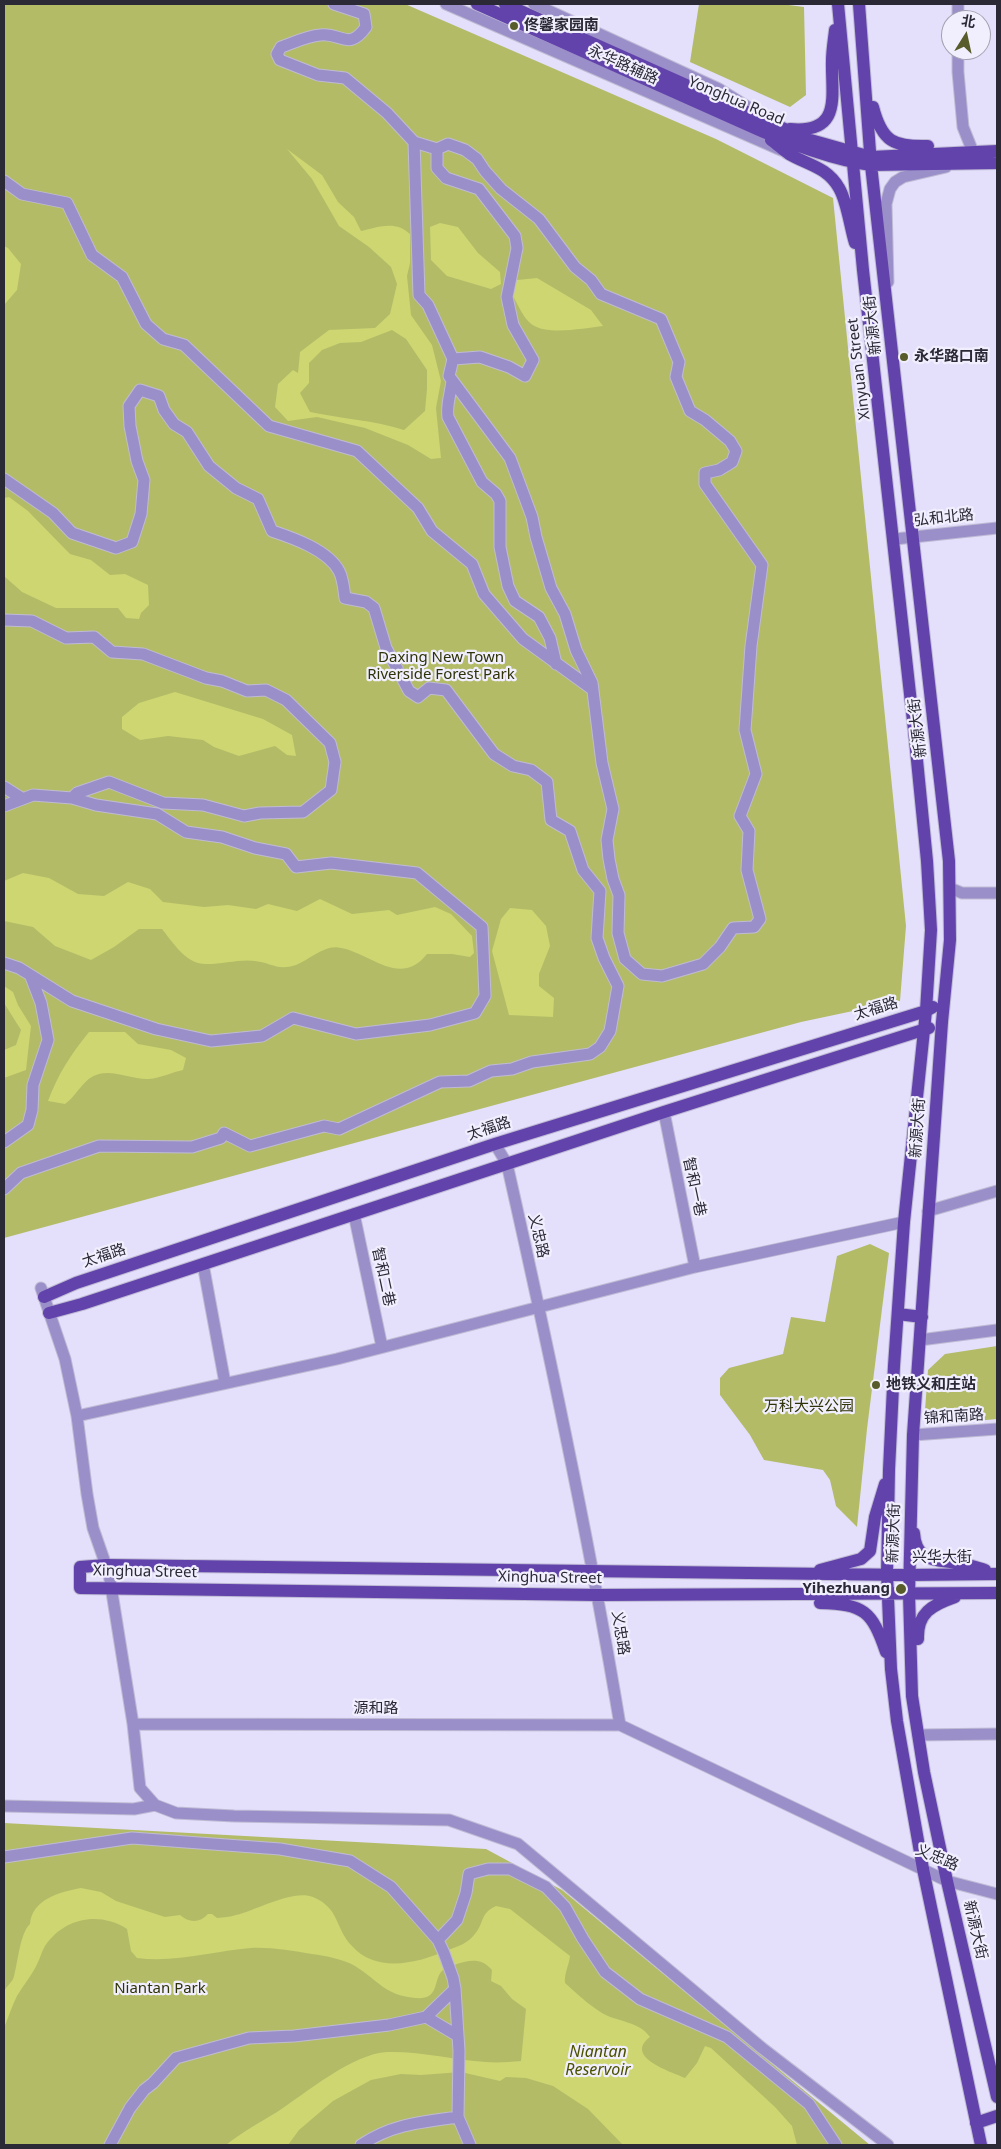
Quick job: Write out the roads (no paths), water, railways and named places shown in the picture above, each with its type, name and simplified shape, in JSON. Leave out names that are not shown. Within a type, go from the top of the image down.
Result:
[{"type":"main road","name":"Yonghua Road","points":[[505,4],[852,158]]},
{"type":"main road","points":[[859,4],[871,161]]},
{"type":"main road","name":"Yonghua Road","points":[[483,5],[759,130],[804,148],[871,161],[955,165],[997,163]]},
{"type":"main road","points":[[773,124],[802,130],[814,127],[830,114],[834,98],[832,60],[838,6]]},
{"type":"main road","name":"Xinyuan Street","points":[[838,6],[863,270],[895,539],[927,861],[931,930],[926,1011],[904,1222],[889,1470]]},
{"type":"main road","points":[[864,75],[876,122],[888,140],[902,145],[934,146],[973,152]]},
{"type":"main road","points":[[759,130],[788,153],[823,170],[839,188],[863,270]]},
{"type":"main road","name":"Yonghua Road","points":[[871,161],[997,151]]},
{"type":"main road","name":"新源大街","points":[[871,161],[949,861],[950,888],[950,940],[946,999],[942,1022],[913,1434],[909,1575],[912,1696],[947,1881],[997,2097]]},
{"type":"main road","name":"太福路","points":[[42,1293],[495,1144],[926,1011],[946,999]]},
{"type":"main road","points":[[49,1312],[203,1264],[664,1112],[923,1030],[942,1022]]},
{"type":"main road","points":[[898,1314],[922,1317]]},
{"type":"main road","points":[[809,1573],[861,1559],[870,1551],[875,1517],[889,1470]]},
{"type":"main road","points":[[889,1470],[887,1594],[891,1668],[897,1721],[923,1869],[981,2145]]},
{"type":"main road","points":[[911,1500],[915,1544],[923,1554],[931,1560],[963,1564],[997,1574]]},
{"type":"main road","name":"Xinghua Street","points":[[887,1574],[80,1567],[80,1588],[598,1595],[887,1594]]},
{"type":"main road","name":"兴华大街","points":[[887,1574],[997,1574]]},
{"type":"main road","points":[[912,1696],[918,1651],[919,1622],[926,1612],[940,1602],[968,1593]]},
{"type":"main road","points":[[887,1594],[997,1593]]},
{"type":"main road","points":[[781,1595],[818,1603],[852,1606],[865,1612],[875,1623],[891,1668]]},
{"type":"main road","points":[[976,2123],[997,2116]]},
{"type":"street","points":[[334,4],[364,14],[366,27],[359,38],[351,40],[321,34],[281,47],[277,54],[280,60],[318,75],[345,78],[387,113],[414,142],[437,149],[448,144],[466,150],[477,159],[501,189],[539,219],[575,267],[591,280],[601,294],[661,319],[679,362],[676,377],[690,411],[717,430],[730,442],[736,451],[732,462],[719,470],[705,473],[705,484],[762,565],[751,646],[745,730],[756,774],[740,816],[749,831],[747,870],[760,919],[754,927],[733,928],[720,947],[703,964],[662,976],[642,974],[625,958],[618,933],[618,895],[613,880],[607,840],[613,809],[602,763],[592,683],[576,650],[565,614],[551,588],[532,517],[510,458],[449,376],[453,359],[428,305],[419,294],[414,142]]},
{"type":"street","name":"永华路辅路","points":[[446,4],[788,153]]},
{"type":"street","name":"永华路辅路","points":[[534,4],[720,89],[773,124]]},
{"type":"street","points":[[483,5],[484,21]]},
{"type":"street","points":[[959,60],[963,127],[973,152]]},
{"type":"street","points":[[437,149],[437,168],[446,178],[479,189],[515,236],[517,248],[507,297],[513,324],[533,360],[525,376],[480,357],[453,359]]},
{"type":"street","points":[[887,304],[889,266],[886,204],[890,189],[895,182],[904,177],[955,165]]},
{"type":"street","points":[[4,181],[22,194],[67,203],[92,255],[122,277],[146,324],[163,339],[184,345],[270,426],[357,452],[418,508],[432,531],[472,564],[484,594],[523,638],[592,689]]},
{"type":"street","points":[[452,380],[452,391],[446,407],[448,417],[482,482],[496,494],[500,501],[500,547],[508,586],[515,601],[539,617],[550,638],[556,664]]},
{"type":"street","points":[[4,479],[53,513],[72,533],[116,548],[132,542],[141,514],[144,480],[137,461],[130,426],[130,406],[140,390],[159,396],[164,410],[174,424],[187,432],[209,466],[236,488],[258,499],[272,531],[301,541],[331,561],[339,572],[345,598],[366,602],[374,608],[386,648],[409,691],[418,697],[429,688],[446,690],[494,754],[513,766],[531,770],[547,782],[551,820],[570,831],[583,870],[600,890],[598,938],[604,958],[618,986],[610,1031],[600,1047],[590,1054],[532,1062],[512,1069],[491,1071],[469,1081],[440,1082],[378,1109],[339,1129],[324,1126],[250,1146],[224,1133],[221,1138],[192,1147],[99,1146],[21,1173],[4,1189]]},
{"type":"street","name":"弘和北路","points":[[895,539],[997,528]]},
{"type":"street","points":[[4,620],[32,621],[66,638],[94,637],[112,652],[143,654],[247,691],[266,690],[286,700],[314,726],[330,743],[334,762],[331,790],[303,812],[260,813],[244,816],[203,805],[163,803],[109,782],[77,793],[72,798]]},
{"type":"street","points":[[4,787],[23,799]]},
{"type":"street","points":[[4,806],[33,796],[72,798],[96,805],[157,814],[186,832],[222,837],[255,848],[286,854],[296,867],[331,863],[417,873],[482,927],[485,996],[475,1013],[430,1025],[356,1034],[293,1018],[262,1036],[211,1042],[156,1029],[72,1001],[19,968],[4,963]]},
{"type":"street","points":[[950,888],[962,893],[997,893]]},
{"type":"street","points":[[4,1142],[28,1125],[32,1110],[33,1084],[48,1040],[41,1003],[31,976]]},
{"type":"street","name":"智和一巷","points":[[664,1112],[695,1267]]},
{"type":"street","name":"义忠路","points":[[495,1144],[507,1164],[539,1306],[598,1595],[620,1725],[947,1881],[997,1894]]},
{"type":"street","points":[[928,1211],[997,1191]]},
{"type":"street","name":"智和二巷","points":[[354,1214],[382,1347]]},
{"type":"street","points":[[77,1416],[382,1347],[695,1267],[904,1222]]},
{"type":"street","points":[[203,1264],[225,1383]]},
{"type":"street","points":[[42,1293],[65,1359],[77,1416],[86,1494],[93,1528],[106,1566],[111,1588],[133,1724],[140,1788],[155,1805],[176,1813],[224,1816],[449,1820],[518,1844],[762,2048],[888,2145]]},
{"type":"street","points":[[920,1340],[997,1330]]},
{"type":"street","name":"锦和南路","points":[[913,1434],[997,1429]]},
{"type":"street","name":"源和路","points":[[133,1724],[620,1725]]},
{"type":"street","points":[[918,1735],[997,1734]]},
{"type":"street","points":[[4,1806],[134,1809],[155,1805]]},
{"type":"street","points":[[4,1857],[132,1838],[280,1849],[350,1861],[391,1887],[438,1940],[454,1983],[458,2036],[458,2117],[470,2145]]},
{"type":"street","points":[[438,1940],[457,1920],[466,1893],[469,1874],[488,1868],[510,1869],[546,1886],[565,1907],[583,1940],[605,1972],[640,1999],[727,2037],[809,2104],[836,2145]]},
{"type":"street","points":[[110,2145],[130,2108],[144,2090],[176,2058],[249,2038],[294,2036],[389,2025],[426,2017],[454,1983]]},
{"type":"street","points":[[426,2017],[458,2036]]},
{"type":"street","points":[[361,2145],[374,2136],[401,2125],[458,2117]]},
{"type":"water","points":[[287,149],[322,175],[338,202],[354,217],[361,231],[380,226],[393,226],[399,227],[410,234],[410,263],[407,276],[411,315],[432,345],[441,381],[436,408],[441,458],[431,459],[408,445],[365,428],[317,417],[288,421],[275,407],[278,384],[293,370],[298,373],[300,352],[329,330],[375,328],[390,314],[397,284],[391,267],[369,247],[339,226],[312,179]],"holes":[[[392,330],[406,339],[427,370],[427,389],[425,411],[404,430],[381,424],[310,412],[300,393],[309,383],[309,363],[322,350],[340,343],[361,342]]]},
{"type":"water","points":[[440,223],[458,227],[478,253],[500,272],[501,284],[491,289],[447,276],[431,260],[430,227]]},
{"type":"water","points":[[4,246],[8,248],[21,264],[17,290],[4,305]]},
{"type":"water","points":[[537,278],[591,310],[603,326],[575,330],[554,330],[535,327],[522,312],[512,294],[517,280]]},
{"type":"water","points":[[9,497],[28,511],[70,554],[91,560],[110,575],[125,574],[148,585],[149,605],[141,613],[139,619],[126,618],[118,608],[56,608],[22,592],[4,576],[4,498]]},
{"type":"water","points":[[175,692],[263,719],[292,735],[296,756],[287,755],[275,746],[239,756],[214,747],[203,740],[168,736],[140,740],[122,729],[122,717],[139,703]]},
{"type":"water","points":[[23,873],[49,878],[78,894],[104,896],[128,882],[150,889],[163,902],[204,907],[228,905],[256,909],[268,904],[297,911],[320,899],[352,914],[389,910],[397,915],[435,907],[451,914],[472,936],[474,953],[470,957],[452,954],[427,954],[417,964],[406,968],[385,966],[352,951],[335,947],[323,950],[301,963],[289,967],[279,967],[249,960],[204,964],[187,958],[162,929],[139,929],[114,947],[91,960],[55,946],[33,927],[4,921],[4,881]]},
{"type":"water","points":[[510,908],[532,910],[546,926],[550,946],[539,974],[539,986],[554,998],[553,1017],[509,1015],[492,951],[501,919]]},
{"type":"water","points":[[4,986],[13,992],[18,1005],[31,1026],[26,1070],[4,1078],[4,1050],[16,1045],[21,1030],[4,1003]]},
{"type":"water","points":[[89,1032],[125,1032],[138,1044],[171,1050],[186,1058],[183,1070],[149,1079],[111,1073],[99,1074],[89,1079],[65,1104],[48,1101],[56,1082],[76,1048]]},
{"type":"water","name":"Niantan Reservoir","points":[[81,1888],[101,1892],[116,1901],[165,1917],[180,1915],[191,1921],[202,1919],[208,1914],[212,1914],[217,1918],[234,1916],[285,1898],[305,1895],[313,1897],[328,1907],[347,1939],[362,1955],[385,1963],[411,1962],[459,1946],[474,1935],[480,1927],[484,1916],[491,1909],[496,1906],[510,1909],[570,1956],[565,1979],[565,1983],[569,1987],[602,2013],[640,2028],[650,2037],[643,2044],[642,2051],[652,2063],[685,2078],[697,2063],[705,2046],[711,2048],[775,2107],[792,2126],[797,2145],[623,2145],[588,2109],[553,2086],[526,2078],[506,2077],[500,2081],[461,2072],[421,2075],[401,2074],[371,2080],[333,2101],[299,2130],[288,2145],[226,2145],[344,2067],[373,2054],[400,2052],[486,2062],[521,2061],[526,2009],[512,1999],[501,1986],[491,1981],[492,1970],[479,1961],[465,1962],[445,1969],[441,1972],[432,1994],[423,1998],[415,1998],[396,1994],[388,1990],[363,1971],[345,1961],[289,1951],[251,1948],[180,1958],[137,1958],[131,1951],[127,1929],[116,1923],[94,1919],[72,1924],[53,1936],[45,1946],[36,1967],[17,1996],[4,2028],[3,1996],[13,1978],[24,1934],[30,1924],[32,1915],[36,1908],[48,1898]]},
{"type":"place","name":"佟馨家园南","points":[[514,26]]},
{"type":"place","name":"永华路口南","points":[[904,357]]},
{"type":"place","name":"地铁义和庄站","points":[[876,1385]]},
{"type":"place","name":"Yihezhuang","points":[[901,1589]]},
{"type":"park label","name":"Daxing New Town Riverside Forest Park","points":[[441,666]]},
{"type":"park label","name":"万科大兴公园","points":[[809,1407]]},
{"type":"park label","name":"Niantan Park","points":[[160,1989]]}]
